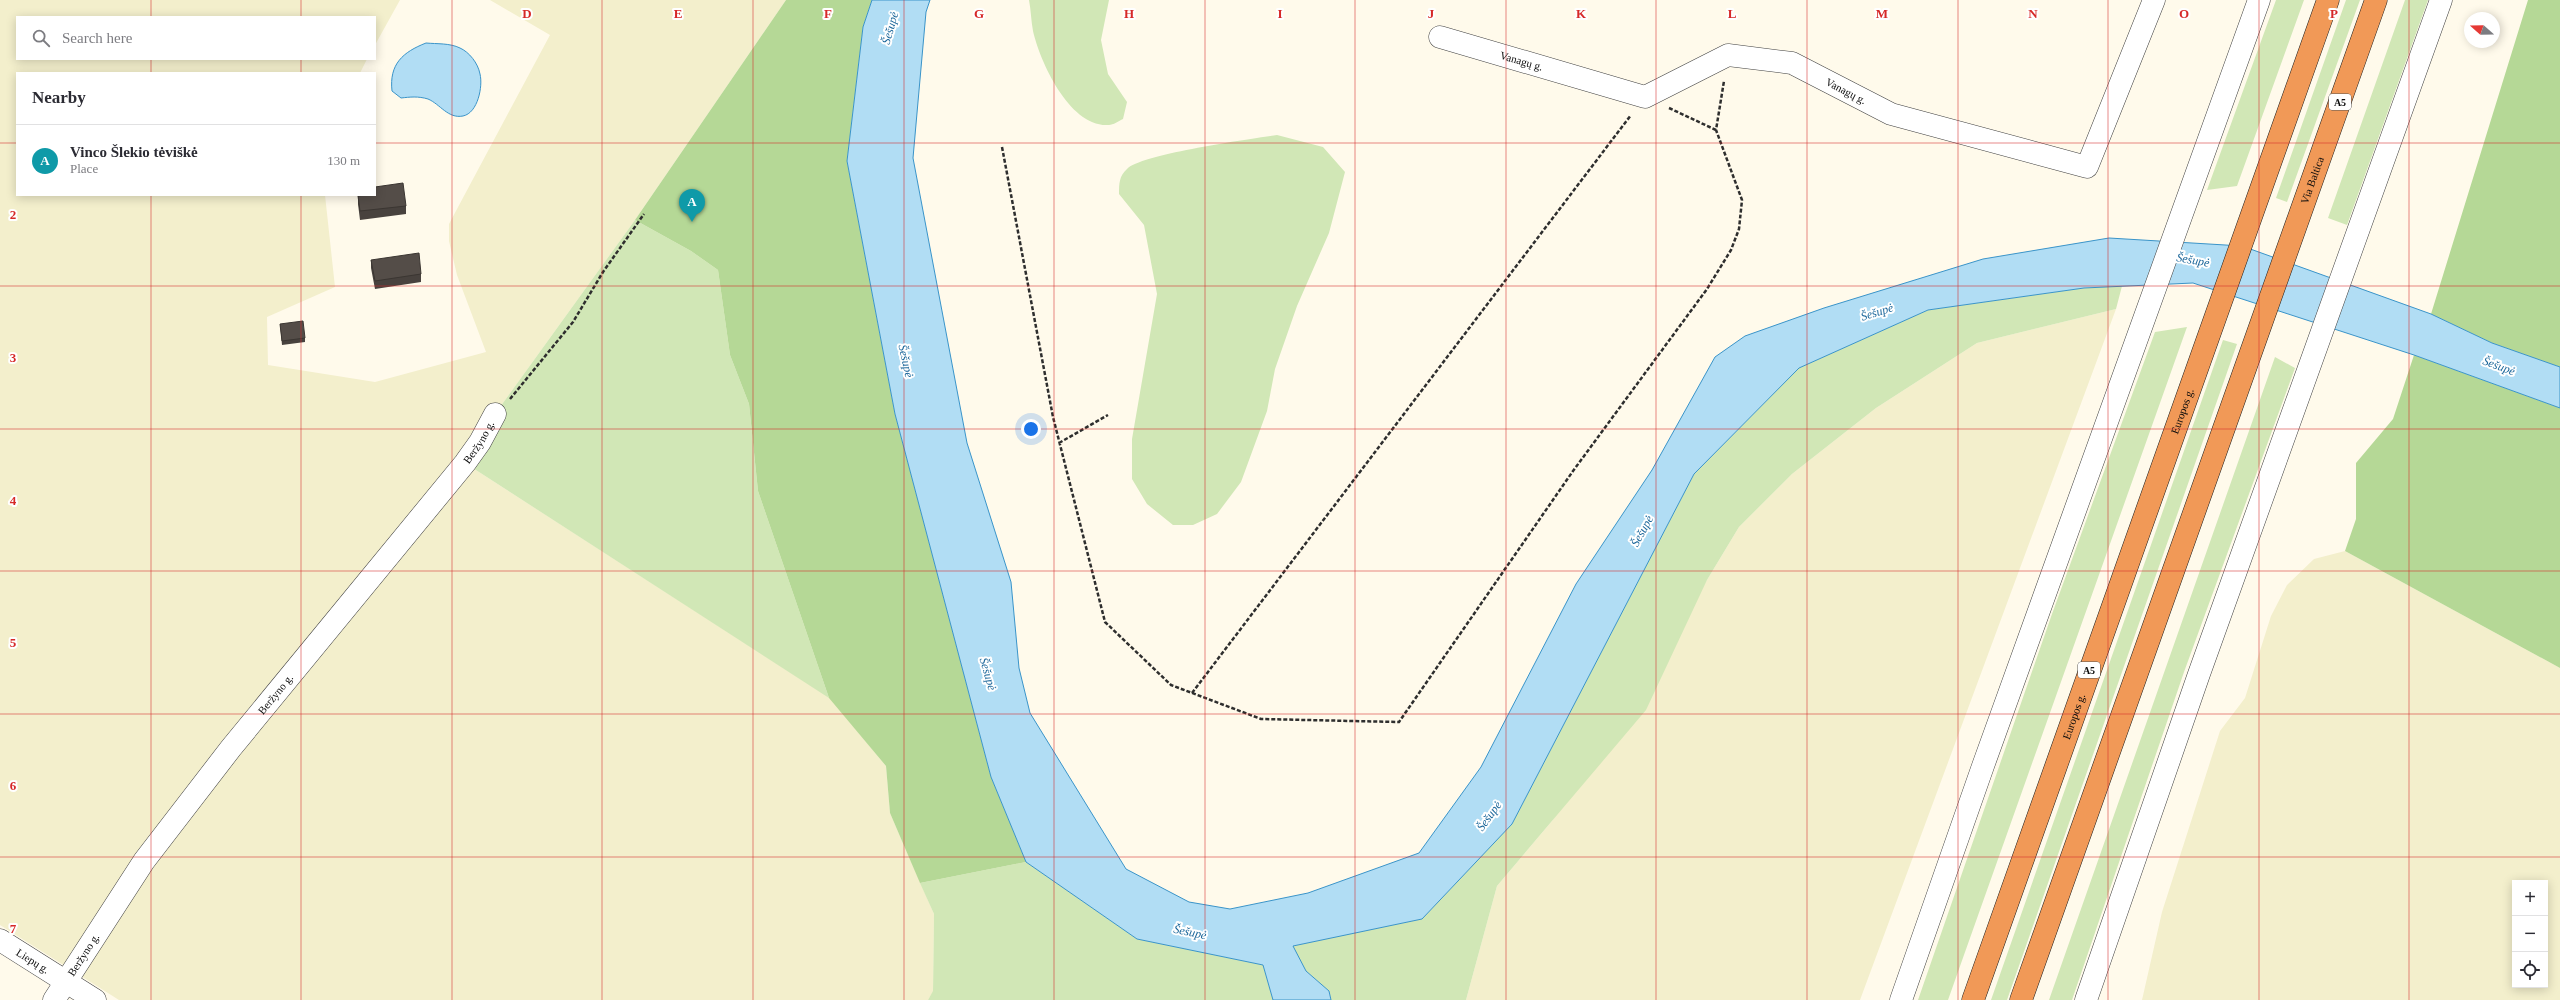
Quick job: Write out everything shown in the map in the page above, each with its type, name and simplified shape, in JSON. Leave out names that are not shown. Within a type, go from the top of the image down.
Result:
[{"type":"highway","name":"Europos g.","points":[[1973,1000],[2328,0]]},
{"type":"highway","name":"Via Baltica","points":[[2020,1000],[2376,0]]},
{"type":"street","name":"Vanagų g.","points":[[1728,55],[1792,63],[1891,114],[2087,167],[2154,0]]},
{"type":"street","points":[[1901,1000],[1983,766],[2259,0]]},
{"type":"street","points":[[2086,1000],[2198,674],[2441,0]]},
{"type":"street","name":"Vanagų g.","points":[[1440,37],[1645,97]]},
{"type":"street","points":[[1645,97],[1728,55]]},
{"type":"street","name":"Beržyno g.","points":[[54,1000],[144,861],[231,748],[465,463],[480,442],[495,414]]},
{"type":"street","name":"Liepų g.","points":[[0,940],[95,1000]]},
{"type":"path","points":[[1002,147],[1059,443],[1105,622],[1171,685],[1260,719],[1399,722],[1573,471],[1707,289],[1731,250],[1739,229],[1742,200],[1716,130],[1728,55]]},
{"type":"path","points":[[1192,693],[1645,97],[1716,130]]},
{"type":"path","points":[[495,414],[510,399],[573,322],[603,272],[644,214]]},
{"type":"path","points":[[1059,443],[1108,415]]},
{"type":"shaded area","points":[[0,0],[400,0],[376,43],[376,16],[16,16],[16,60],[366,60],[360,72],[16,72],[16,196],[325,196],[335,287],[267,317],[268,365],[375,382],[486,352],[457,275],[449,241],[449,224],[550,35],[490,0],[786,0],[635,220],[495,414],[465,463],[830,698],[886,766],[890,813],[934,914],[933,992],[928,1000],[119,1000],[0,925]]},
{"type":"shaded area","points":[[2116,309],[1860,1000],[1466,1000],[1497,886],[1552,821],[1707,580],[1739,527],[1792,474],[1876,408],[1977,343]]},
{"type":"shaded area","points":[[2345,551],[2560,668],[2560,1000],[2142,1000],[2162,912],[2220,731],[2245,698],[2271,616],[2287,585],[2314,559]]},
{"type":"green space","points":[[786,0],[872,0],[863,27],[847,161],[895,414],[991,777],[1026,862],[920,883],[890,813],[886,766],[829,698],[758,491],[749,404],[730,355],[718,270],[691,251],[635,220]]},
{"type":"green space","points":[[1029,0],[1109,0],[1101,40],[1108,74],[1127,102],[1123,119],[1111,125],[1095,123],[1082,116],[1070,105],[1059,91],[1042,59],[1033,31]]},
{"type":"green space","points":[[2276,0],[2304,0],[2237,186],[2207,190]]},
{"type":"green space","points":[[2346,0],[2360,0],[2287,202],[2276,198]]},
{"type":"green space","points":[[2405,0],[2428,0],[2347,225],[2328,218]]},
{"type":"green space","points":[[2528,0],[2560,0],[2560,367],[2492,343],[2431,314]]},
{"type":"green space","points":[[1277,135],[1323,147],[1345,172],[1329,233],[1297,306],[1275,369],[1267,411],[1241,482],[1217,514],[1193,525],[1173,525],[1147,504],[1132,479],[1132,439],[1157,294],[1144,225],[1119,194],[1120,180],[1122,174],[1136,163],[1153,158],[1198,148]]},
{"type":"green space","points":[[635,220],[691,251],[718,270],[730,355],[749,404],[758,491],[829,698],[465,463],[495,414]]},
{"type":"green space","points":[[2122,286],[2116,309],[1977,343],[1876,408],[1792,474],[1739,527],[1707,580],[1646,710],[1497,886],[1466,1000],[1331,1000],[1329,991],[1306,971],[1292,946],[1422,919],[1512,824],[1694,474],[1799,368],[1928,310],[2084,288]]},
{"type":"green space","points":[[2187,327],[1948,1000],[1918,1000],[2052,614],[2155,332]]},
{"type":"green space","points":[[2223,340],[2237,344],[2007,1000],[1991,1000]]},
{"type":"green space","points":[[2414,355],[2560,408],[2560,668],[2345,551],[2356,519],[2356,463],[2393,419]]},
{"type":"green space","points":[[2275,357],[2295,368],[2184,672],[2072,1000],[2049,1000]]},
{"type":"green space","points":[[1026,862],[1137,939],[1263,965],[1273,1000],[928,1000],[933,991],[934,914],[920,883]]},
{"type":"water","name":"Šešupė","points":[[872,0],[930,0],[926,12],[913,158],[967,443],[1011,582],[1019,668],[1030,713],[1126,869],[1189,902],[1230,909],[1308,893],[1419,853],[1481,767],[1576,584],[1652,470],[1715,357],[1745,336],[1824,308],[1983,259],[2109,238],[2242,246],[2431,314],[2492,343],[2560,367],[2560,408],[2414,355],[2193,283],[2084,288],[1928,310],[1799,368],[1694,474],[1512,824],[1422,919],[1293,946],[1306,971],[1329,991],[1331,1000],[1273,1000],[1263,965],[1137,939],[1026,862],[991,777],[895,414],[847,161],[863,27]]},
{"type":"water","points":[[426,43],[456,46],[467,52],[473,58],[479,70],[481,85],[476,105],[468,114],[463,116],[453,115],[428,99],[417,97],[401,98],[392,91],[393,73],[399,60],[411,50]]},
{"type":"building","points":[[403,183],[406,206],[360,211],[358,196],[376,196],[376,187]]},
{"type":"building","points":[[419,253],[421,274],[375,281],[371,260]]},
{"type":"building","points":[[303,321],[305,338],[282,341],[280,324]]},
{"type":"place","name":"Vinco Šlekio tėviškė","points":[[692,222]]}]
